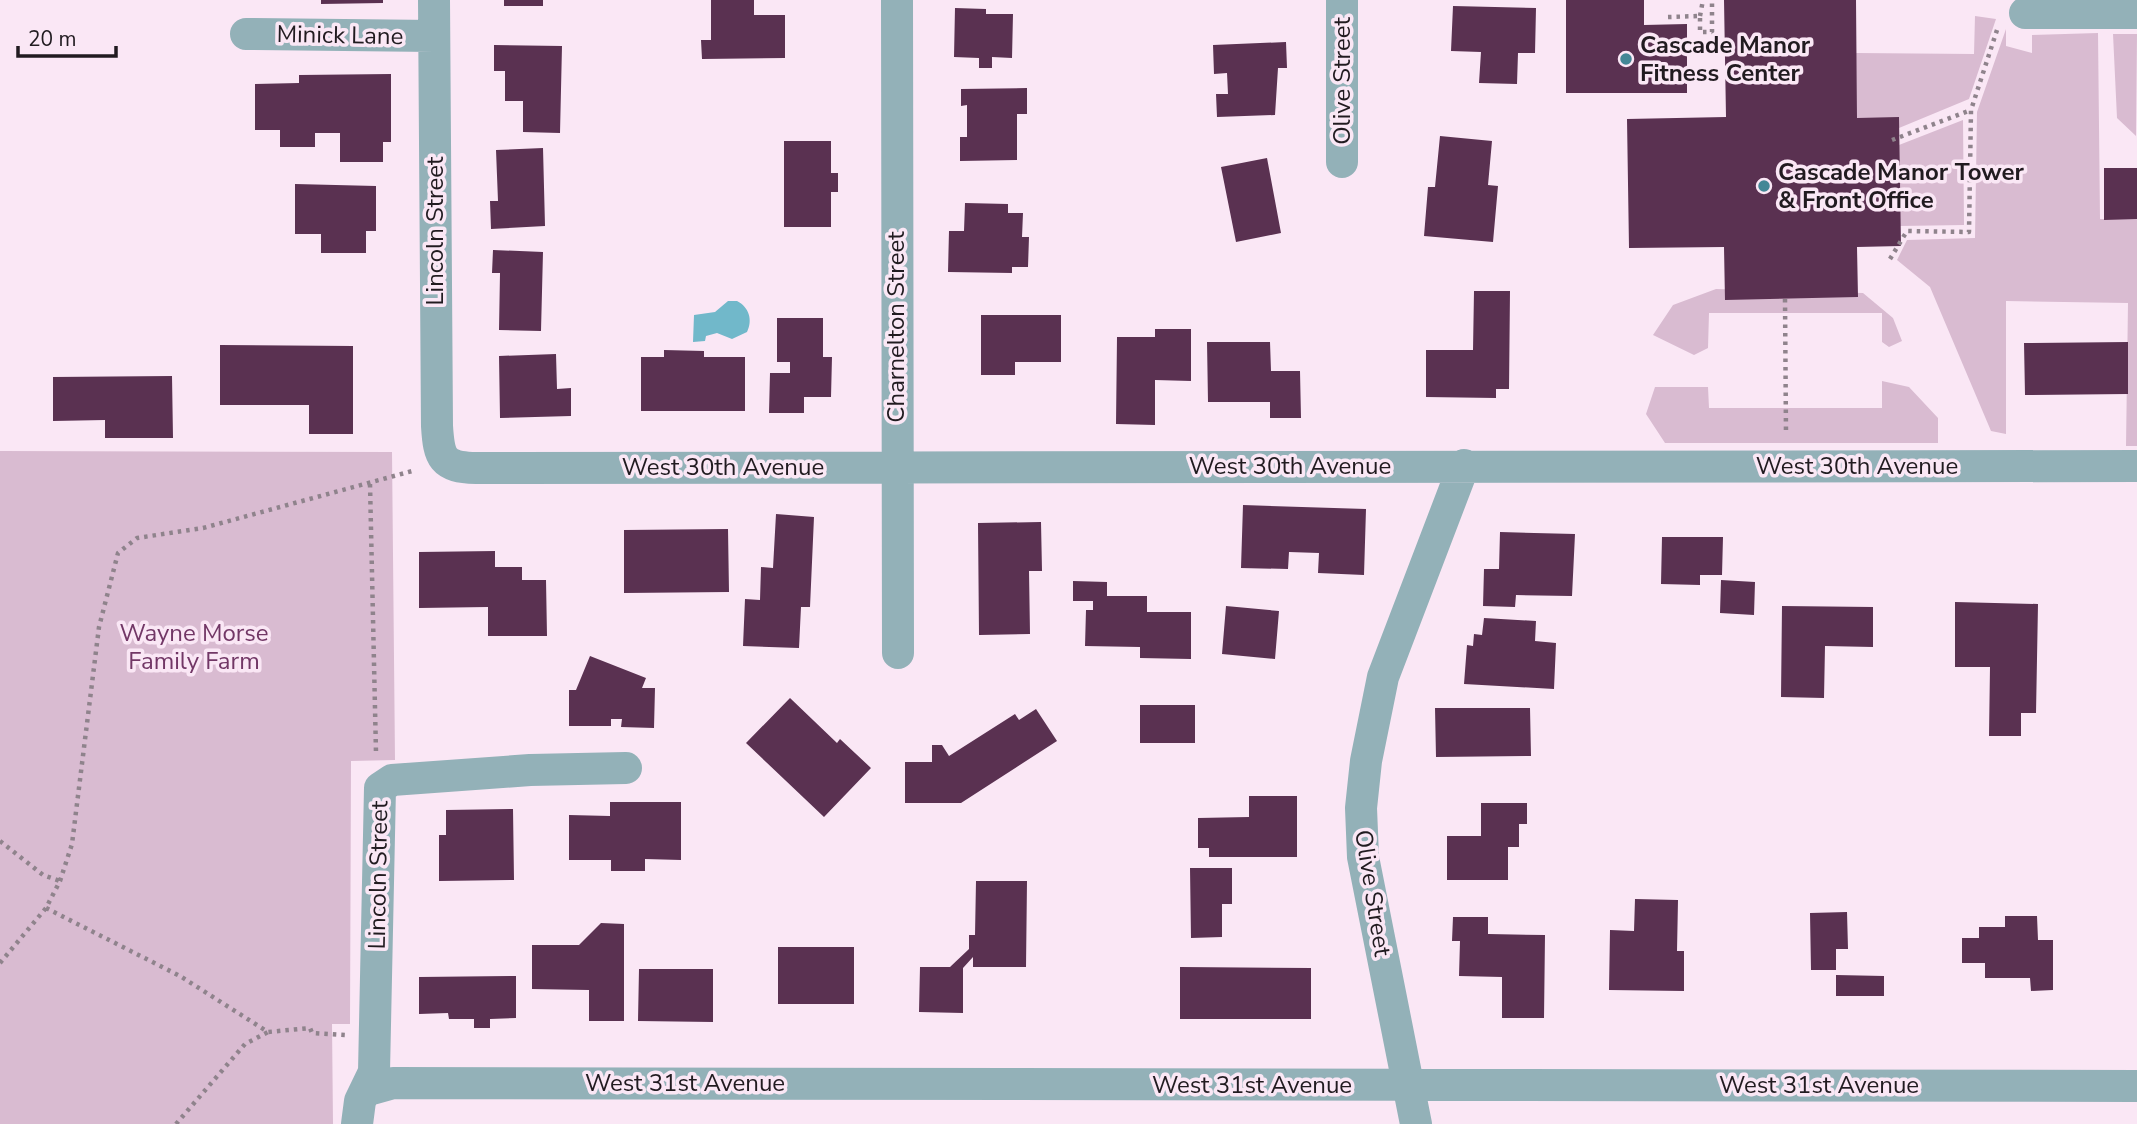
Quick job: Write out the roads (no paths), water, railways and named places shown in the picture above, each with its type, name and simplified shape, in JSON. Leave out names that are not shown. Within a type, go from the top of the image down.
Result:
[{"type":"street","name":"Lincoln Street","points":[[434,0],[437,426],[439,451],[445,461]]},
{"type":"street","name":"Charnelton Street","points":[[897,0],[898,653]]},
{"type":"street","name":"Olive Street","points":[[1342,0],[1342,162]]},
{"type":"street","points":[[2012,17],[2137,13]]},
{"type":"street","name":"Minick Lane","points":[[246,34],[434,36]]},
{"type":"street","name":"West 30th Avenue","points":[[445,461],[476,468],[2137,466]]},
{"type":"street","name":"Olive Street","points":[[1416,1124],[1363,856],[1361,808],[1366,761],[1383,677],[1464,465]]},
{"type":"street","name":"Lincoln Street","points":[[357,1124],[360,1101],[368,1090],[374,1072],[380,788],[392,780],[530,770],[626,768]]},
{"type":"street","name":"West 31st Avenue","points":[[368,1090],[393,1083],[2137,1086]]},
{"type":"water","points":[[728,301],[737,301],[747,310],[750,323],[747,332],[732,339],[717,333],[706,336],[705,341],[693,342],[694,315],[715,312]]},
{"type":"place","name":"Cascade Manor Fitness Center","points":[[1626,59]]},
{"type":"place","name":"Cascade Manor Tower & Front Office","points":[[1764,186]]},
{"type":"park label","name":"Wayne Morse Family Farm","points":[[194,647]]}]
